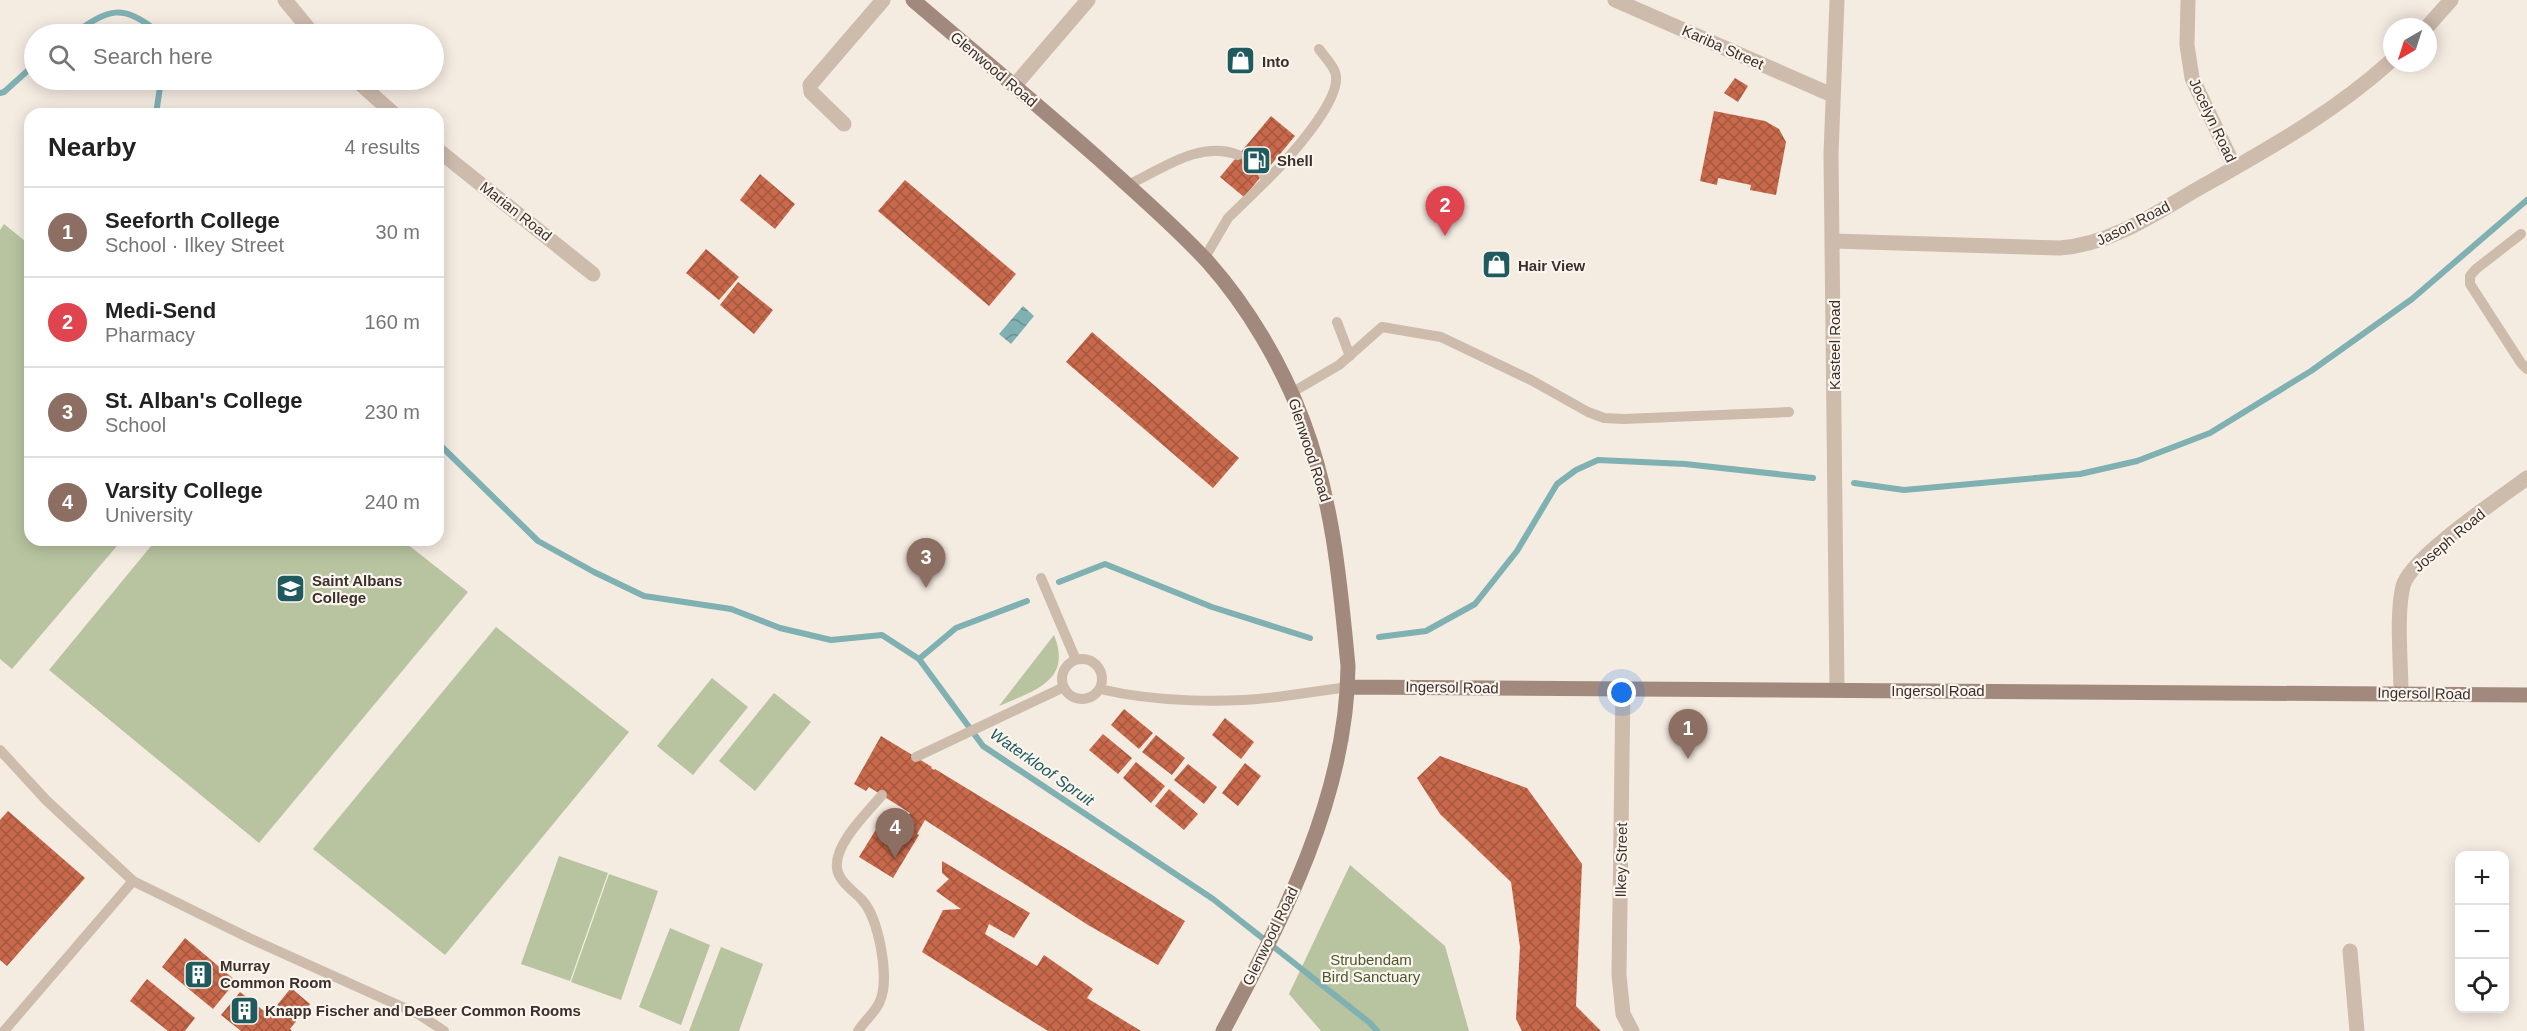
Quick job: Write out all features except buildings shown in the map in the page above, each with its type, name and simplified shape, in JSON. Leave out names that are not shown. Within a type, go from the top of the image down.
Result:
[{"type":"street","points":[[285,0],[305,24]]},
{"type":"street","points":[[844,124],[811,92],[810,86],[883,0]]},
{"type":"street","name":"Glenwood Road","points":[[913,0],[1128,185],[1204,259],[1220,277],[1254,326],[1291,393],[1303,422],[1331,519],[1339,570],[1348,687],[1333,777],[1318,825],[1280,921],[1223,1031]]},
{"type":"street","points":[[1015,86],[1088,0]]},
{"type":"street","name":"Kariba Street","points":[[1615,0],[1832,95]]},
{"type":"street","name":"Kasteel Road","points":[[1837,0],[1832,95],[1837,690]]},
{"type":"street","name":"Jocelyn Road","points":[[2188,0],[2187,45],[2192,78],[2235,168]]},
{"type":"street","points":[[2435,18],[2451,0]]},
{"type":"street","name":"Jason Road","points":[[1833,241],[2060,248],[2081,246],[2108,238],[2235,168],[2320,116],[2383,68]]},
{"type":"street","points":[[367,90],[387,108]]},
{"type":"street","name":"Marian Road","points":[[444,155],[593,274]]},
{"type":"street","name":"Joseph Road","points":[[2402,693],[2401,599],[2406,579],[2428,554],[2527,478]]},
{"type":"street","name":"Ingersol Road","points":[[1348,687],[1623,687],[2527,695]]},
{"type":"street","name":"Ilkey Street","points":[[1623,687],[1619,975],[1623,1014],[1632,1031]]},
{"type":"street","points":[[2350,951],[2357,1031]]},
{"type":"lane","points":[[1204,259],[1228,218],[1313,129],[1326,107],[1337,80],[1335,71],[1318,50]]},
{"type":"lane","points":[[1128,185],[1199,152],[1222,150],[1238,155]]},
{"type":"lane","points":[[2521,234],[2476,269],[2470,276],[2470,284],[2527,369]]},
{"type":"lane","points":[[1337,322],[1350,356]]},
{"type":"lane","points":[[1291,393],[1328,372],[1383,327],[1441,337],[1604,418],[1789,412]]},
{"type":"lane","points":[[1041,578],[1076,660]]},
{"type":"lane","points":[[1086,658],[1097,665],[1103,677],[1095,695],[1082,699],[1070,694],[1064,687],[1062,677],[1064,670],[1067,665],[1076,660],[1086,658]]},
{"type":"lane","points":[[916,757],[1064,687]]},
{"type":"lane","points":[[1100,688],[1149,698],[1211,699],[1283,697],[1348,687]]},
{"type":"lane","points":[[0,750],[46,800],[133,880],[249,938],[420,1016],[444,1031]]},
{"type":"lane","points":[[858,1031],[880,1002],[883,957],[872,912],[844,883],[836,870],[844,844],[855,826],[882,795]]},
{"type":"lane","points":[[4,1031],[133,880]]},
{"type":"green space","points":[[4,224],[24,240],[24,546],[117,546],[12,669],[0,659],[0,230]]},
{"type":"green space","points":[[151,546],[410,546],[468,592],[259,843],[49,670]]},
{"type":"green space","points":[[496,627],[629,732],[445,955],[313,849]]},
{"type":"green space","points":[[1054,635],[1058,663],[1054,674],[1036,689],[999,706]]},
{"type":"green space","points":[[712,678],[748,707],[693,775],[657,746]]},
{"type":"green space","points":[[774,693],[811,722],[755,791],[719,761]]},
{"type":"green space","points":[[559,856],[608,873],[570,981],[521,964]]},
{"type":"green space","name":"Strubendam Bird Sanctuary","points":[[1350,865],[1445,946],[1469,1031],[1321,1031],[1289,994]]},
{"type":"green space","points":[[609,874],[658,891],[621,1000],[571,982]]},
{"type":"green space","points":[[670,928],[710,945],[681,1025],[639,1007]]},
{"type":"green space","points":[[721,947],[763,964],[739,1031],[689,1031]]},
{"type":"water","points":[[1023,306],[1034,316],[1011,344],[999,334]]},
{"type":"waterway","name":"Waterkloof Spruit","points":[[88,24],[115,13],[134,16],[148,24]]},
{"type":"waterway","name":"Waterkloof Spruit","points":[[0,93],[24,74]]},
{"type":"waterway","name":"Waterkloof Spruit","points":[[157,108],[160,90]]},
{"type":"waterway","points":[[1854,483],[1904,490],[2080,474],[2137,461],[2210,433],[2311,371],[2412,299],[2527,200]]},
{"type":"waterway","name":"Waterkloof Spruit","points":[[444,449],[538,541],[644,596],[731,609],[780,628],[831,640],[882,635],[919,659],[983,746],[1213,899],[1370,1023],[1377,1031]]},
{"type":"waterway","points":[[1379,637],[1426,631],[1475,604],[1517,551],[1557,484],[1576,470],[1598,460],[1685,464],[1813,478]]},
{"type":"waterway","points":[[1059,582],[1105,564],[1212,607],[1310,638]]},
{"type":"waterway","points":[[919,659],[956,628],[1027,601]]},
{"type":"place","name":"Into","points":[[1241,61]]},
{"type":"place","name":"Shell","points":[[1256,160]]},
{"type":"place","name":"Medi-Send","points":[[1445,236]]},
{"type":"place","name":"Hair View","points":[[1497,265]]},
{"type":"place","name":"St. Alban's College","points":[[926,588]]},
{"type":"place","name":"Saint Albans College","points":[[291,589]]},
{"type":"place","name":"Seeforth College","points":[[1688,759]]},
{"type":"place","name":"Varsity College","points":[[895,858]]},
{"type":"place","name":"Murray Common Room","points":[[199,974]]},
{"type":"place","name":"Knapp Fischer and DeBeer Common Rooms","points":[[244,1010]]}]
